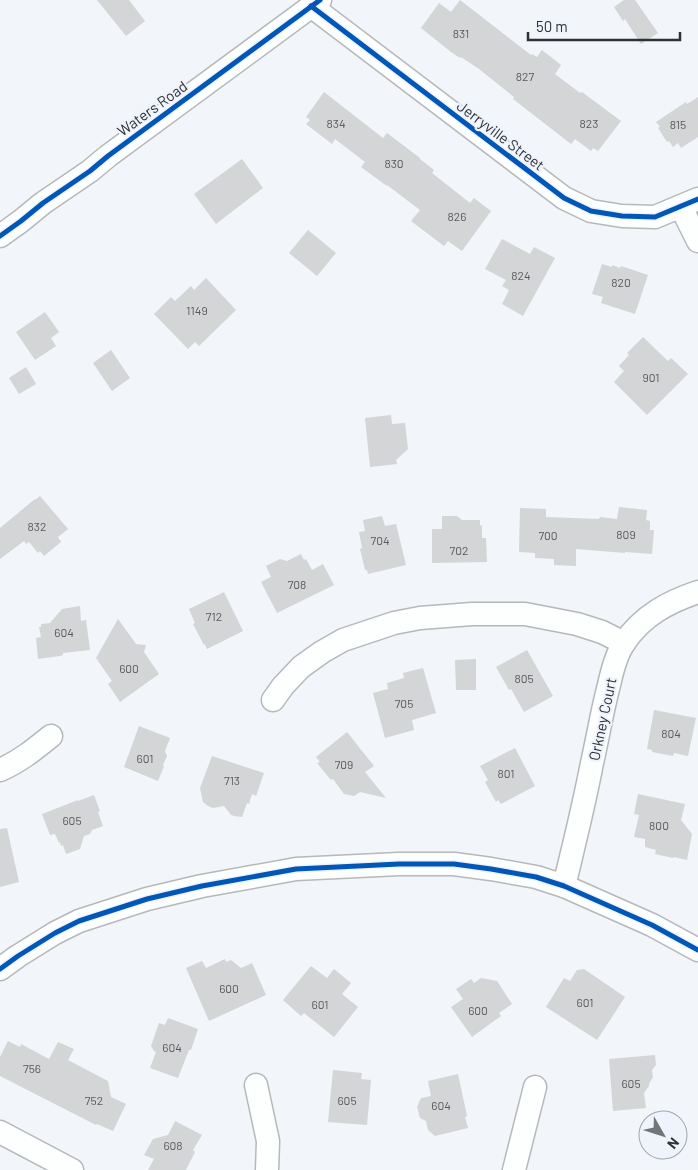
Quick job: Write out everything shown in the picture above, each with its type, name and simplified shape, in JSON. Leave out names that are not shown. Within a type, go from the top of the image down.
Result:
[{"type":"street","name":"Jerryville Street","points":[[315,3],[564,198],[591,211],[622,216],[655,217],[690,203]]},
{"type":"street","name":"Waters Road","points":[[0,236],[315,3]]},
{"type":"street","points":[[690,203],[698,241]]},
{"type":"street","name":"Orkney Court","points":[[564,886],[584,805],[614,664],[624,643],[646,618],[659,608],[698,592]]},
{"type":"street","points":[[273,700],[301,667],[343,640],[394,623],[420,618],[472,614],[525,614],[577,624],[602,632],[624,643]]},
{"type":"street","points":[[0,770],[31,753],[52,736]]},
{"type":"street","points":[[0,969],[55,933],[79,921],[147,899],[202,886],[296,869],[399,864],[454,864],[536,877],[564,886],[652,925],[698,950]]},
{"type":"street","points":[[256,1085],[268,1141],[267,1170]]},
{"type":"street","points":[[514,1170],[535,1087]]},
{"type":"street","points":[[0,1132],[72,1170]]},
{"type":"building","points":[[97,0],[129,0],[145,21],[126,36]]},
{"type":"building","points":[[460,0],[531,55],[537,57],[542,50],[561,65],[555,74],[621,121],[598,151],[593,148],[591,151],[575,139],[571,144],[513,99],[514,97],[479,69],[451,52],[421,28],[439,3],[451,12]]},
{"type":"building","points":[[624,0],[635,0],[658,33],[641,44],[625,19],[623,21],[614,7]]},
{"type":"building","points":[[324,92],[383,138],[387,133],[420,158],[434,170],[432,173],[470,203],[474,198],[491,211],[462,251],[448,241],[444,246],[411,221],[420,210],[361,167],[365,162],[335,139],[332,144],[306,124],[310,120],[306,117]]},
{"type":"building","points":[[698,97],[698,137],[681,148],[678,143],[673,147],[669,141],[667,142],[656,122],[686,102],[687,104]]},
{"type":"building","points":[[242,159],[263,188],[216,224],[194,194]]},
{"type":"building","points":[[308,230],[336,253],[317,276],[289,253]]},
{"type":"building","points":[[502,239],[530,254],[534,247],[555,258],[523,316],[502,304],[509,290],[502,286],[506,280],[485,269]]},
{"type":"building","points":[[602,264],[620,268],[621,266],[648,275],[635,314],[601,303],[603,297],[592,294]]},
{"type":"building","points":[[206,278],[236,310],[199,346],[195,342],[188,349],[154,314],[171,297],[175,301],[191,286],[194,290]]},
{"type":"building","points":[[45,312],[59,332],[51,338],[56,346],[35,360],[16,332]]},
{"type":"building","points":[[643,337],[668,361],[671,358],[688,374],[647,415],[614,382],[624,371],[619,366],[629,355],[627,353]]},
{"type":"building","points":[[111,350],[130,378],[112,391],[93,363]]},
{"type":"building","points":[[26,367],[36,384],[19,394],[9,378]]},
{"type":"building","points":[[391,415],[392,424],[405,423],[408,449],[396,460],[397,464],[370,467],[365,418]]},
{"type":"building","points":[[40,496],[68,529],[58,537],[61,542],[44,556],[40,551],[38,553],[29,542],[26,544],[24,541],[0,559],[0,528]]},
{"type":"building","points":[[619,507],[647,510],[646,520],[650,521],[650,530],[654,530],[652,554],[576,549],[576,566],[554,565],[554,559],[535,558],[535,553],[519,552],[520,508],[546,509],[546,517],[599,519],[600,517],[617,519]]},
{"type":"building","points":[[382,516],[385,526],[396,524],[406,565],[368,574],[367,570],[365,570],[360,549],[362,548],[359,532],[365,531],[363,520]]},
{"type":"building","points":[[442,516],[457,516],[462,520],[480,520],[482,538],[486,538],[487,562],[432,563],[432,529],[442,529]]},
{"type":"building","points":[[301,554],[312,570],[323,564],[334,585],[277,613],[261,582],[271,577],[266,566],[280,559],[287,561]]},
{"type":"building","points":[[224,592],[243,631],[207,649],[193,624],[195,623],[189,609]]},
{"type":"building","points":[[80,606],[81,621],[86,620],[90,650],[63,653],[60,656],[38,659],[36,638],[41,637],[39,627],[41,627],[41,624],[50,623],[62,609]]},
{"type":"building","points":[[118,619],[136,644],[146,645],[144,652],[159,674],[120,702],[108,684],[112,681],[96,658]]},
{"type":"building","points":[[527,650],[553,696],[524,712],[496,667]]},
{"type":"building","points":[[476,659],[476,690],[456,690],[455,660]]},
{"type":"building","points":[[423,668],[436,713],[412,720],[414,730],[385,738],[373,693],[388,689],[387,683],[404,678],[403,673]]},
{"type":"building","points":[[654,710],[696,718],[688,756],[674,753],[673,756],[652,752],[652,750],[647,749]]},
{"type":"building","points":[[139,726],[170,738],[165,751],[167,756],[158,781],[124,767]]},
{"type":"building","points":[[347,732],[374,766],[365,772],[386,798],[360,792],[354,796],[344,794],[333,779],[331,780],[317,763],[320,762],[316,757]]},
{"type":"building","points":[[515,748],[535,786],[501,804],[498,800],[496,802],[485,782],[488,780],[480,766]]},
{"type":"building","points":[[212,756],[264,773],[256,796],[252,794],[242,817],[231,815],[224,806],[213,808],[203,802],[200,788]]},
{"type":"building","points":[[638,794],[685,804],[681,820],[692,834],[687,860],[655,854],[656,850],[645,847],[645,839],[634,837],[639,815],[634,814]]},
{"type":"building","points":[[94,795],[103,826],[92,830],[90,834],[84,836],[80,849],[66,854],[63,845],[61,846],[55,834],[50,835],[42,814]]},
{"type":"building","points":[[7,828],[19,882],[0,887],[0,829]]},
{"type":"building","points":[[225,959],[226,962],[231,960],[241,968],[252,963],[266,995],[209,1021],[186,968],[202,961],[206,968]]},
{"type":"building","points":[[311,966],[327,978],[334,969],[351,983],[342,994],[358,1007],[334,1037],[304,1013],[301,1016],[283,1000]]},
{"type":"building","points":[[584,969],[625,997],[597,1040],[546,1007],[564,978],[570,981],[577,970]]},
{"type":"building","points":[[481,978],[497,981],[512,1004],[499,1013],[501,1016],[472,1037],[451,1007],[463,999],[456,989],[471,979],[474,983]]},
{"type":"building","points":[[168,1018],[198,1029],[178,1078],[150,1068],[156,1052],[151,1046],[159,1023],[165,1025]]},
{"type":"building","points":[[8,1041],[20,1047],[21,1044],[49,1059],[58,1042],[74,1049],[68,1060],[108,1081],[111,1097],[126,1104],[113,1131],[96,1125],[0,1076],[0,1057]]},
{"type":"building","points":[[655,1055],[656,1065],[652,1070],[653,1077],[644,1093],[646,1108],[613,1111],[609,1059]]},
{"type":"building","points":[[333,1070],[362,1073],[361,1079],[371,1080],[367,1125],[328,1122]]},
{"type":"building","points":[[458,1074],[468,1128],[435,1136],[428,1130],[426,1121],[420,1118],[417,1107],[421,1098],[431,1096],[428,1081]]},
{"type":"building","points":[[175,1121],[202,1135],[193,1150],[195,1152],[186,1170],[148,1170],[154,1159],[144,1155],[153,1139],[168,1135]]},
{"type":"cycle path","points":[[0,236],[320,0]]},
{"type":"cycle path","points":[[311,6],[564,198],[591,211],[622,216],[655,217],[698,199]]},
{"type":"cycle path","points":[[0,969],[55,933],[79,921],[147,899],[202,886],[296,869],[399,864],[454,864],[536,877],[564,886],[652,925],[698,950]]}]
